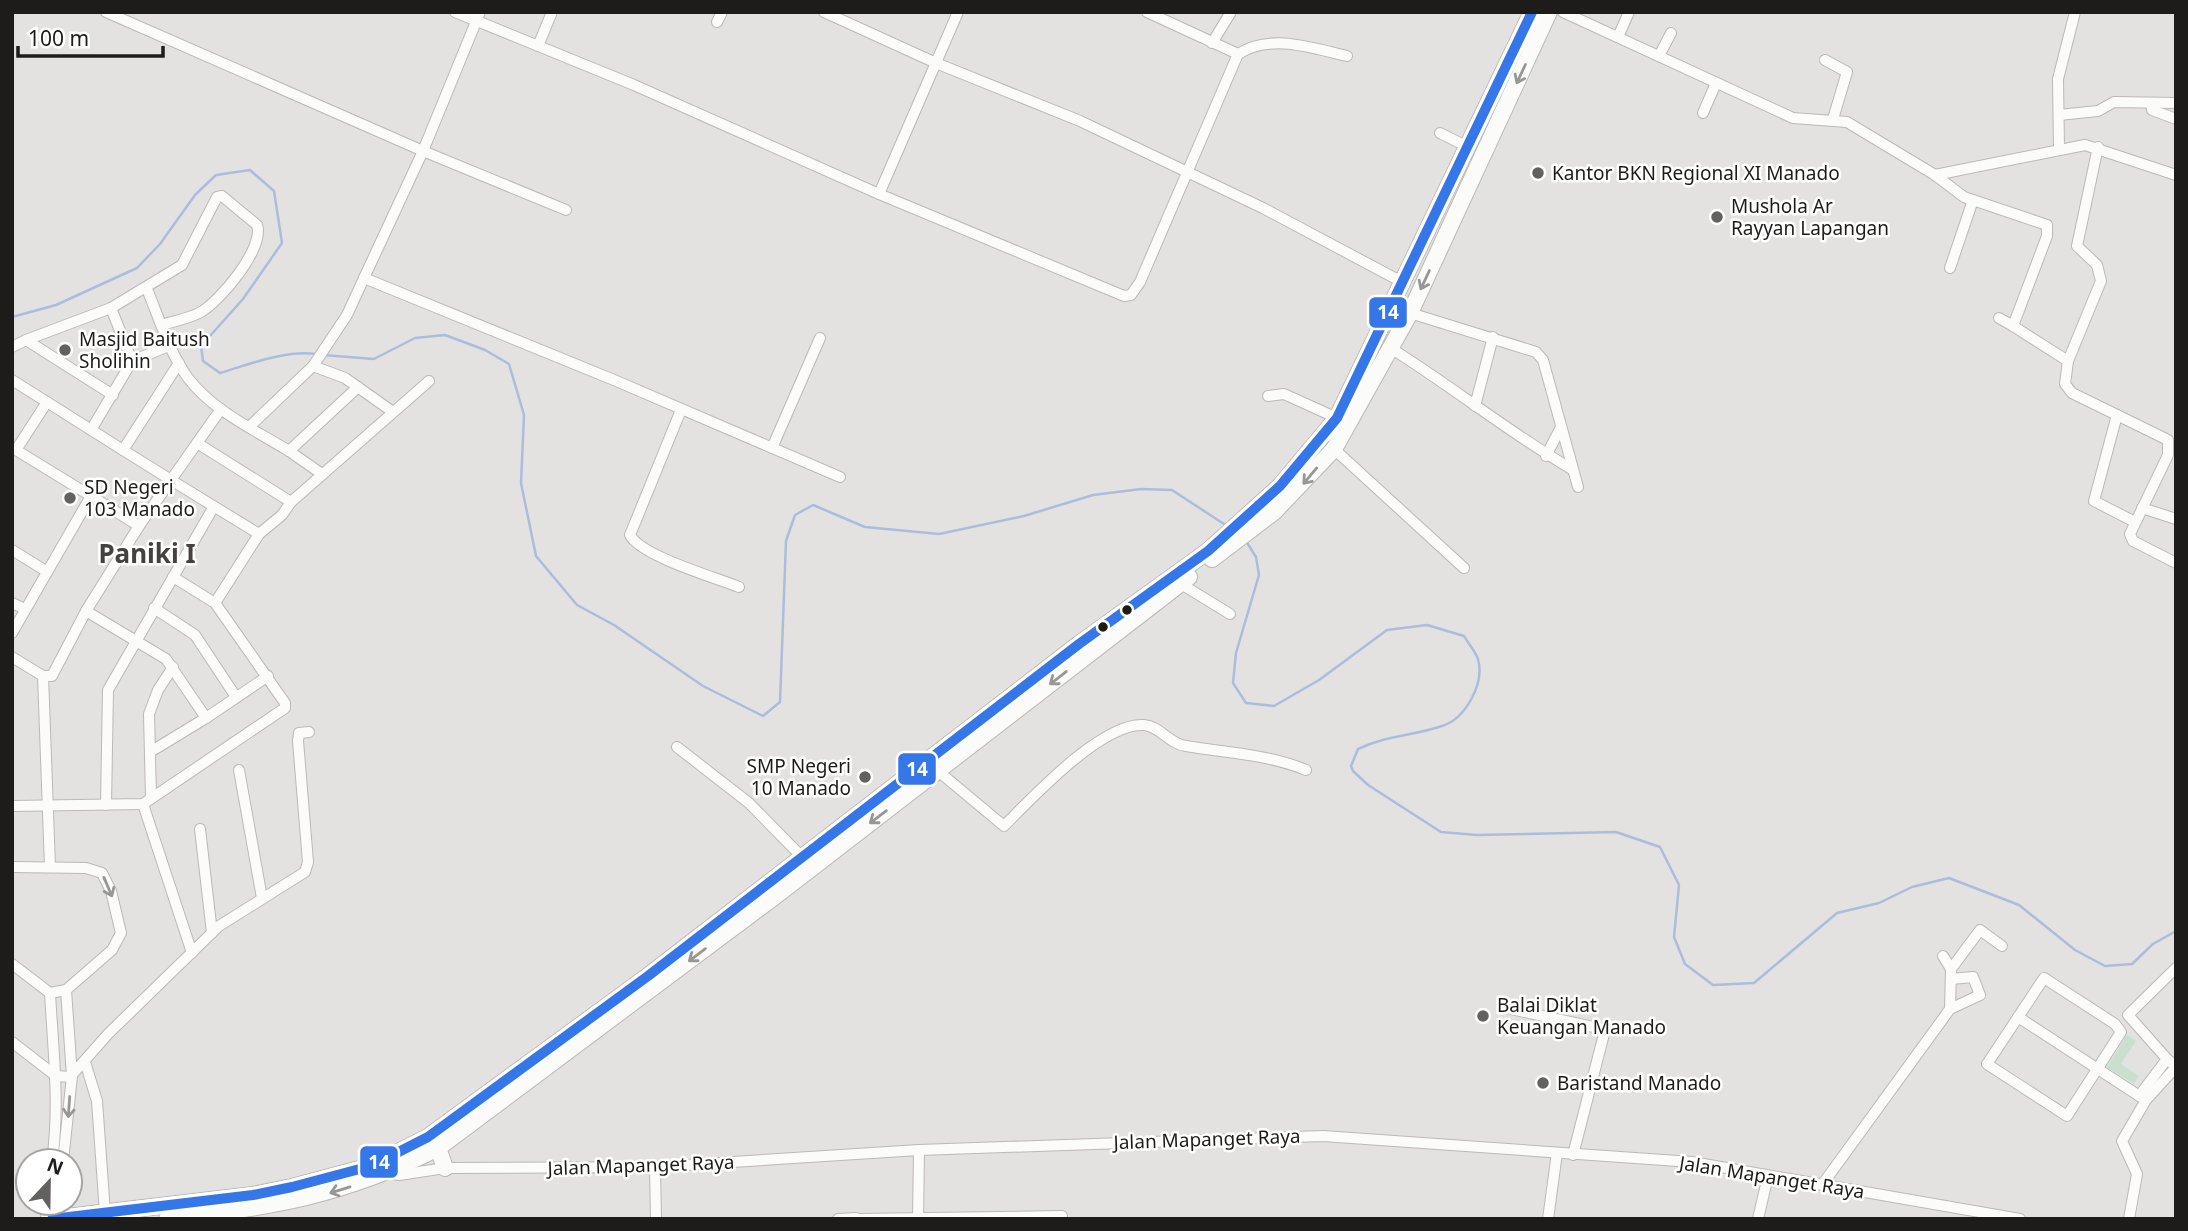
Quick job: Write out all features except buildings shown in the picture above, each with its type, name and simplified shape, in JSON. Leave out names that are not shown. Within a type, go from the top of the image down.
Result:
[{"type":"highway","points":[[1268,506],[1337,418],[1532,12]]},
{"type":"highway","points":[[84,1213],[253,1195],[389,1165],[438,1149],[939,771],[1083,650],[1181,584],[1334,449],[1410,313],[1549,12]]},
{"type":"highway","points":[[167,1219],[252,1213],[334,1192],[389,1165],[456,1120],[1225,543]]},
{"type":"highway","points":[[438,1149],[445,1168]]},
{"type":"street","points":[[106,12],[423,151],[566,210]]},
{"type":"street","points":[[454,12],[478,17],[538,46],[634,85],[879,194],[1124,296],[1131,295],[1140,282],[1238,54],[1259,45],[1282,43],[1347,56]]},
{"type":"street","points":[[538,46],[552,12]]},
{"type":"street","points":[[824,12],[936,63],[1080,121],[1263,208],[1404,283]]},
{"type":"street","points":[[879,194],[958,12]]},
{"type":"street","points":[[1147,12],[1238,54]]},
{"type":"street","points":[[1212,43],[1231,12]]},
{"type":"street","points":[[1563,12],[1800,120],[1833,119],[1847,122],[1973,200],[2047,225],[2047,236],[2012,326]]},
{"type":"street","points":[[1618,37],[1629,12]]},
{"type":"street","points":[[2059,148],[2058,79],[2075,12]]},
{"type":"street","points":[[249,427],[313,366],[347,315],[423,151],[478,17]]},
{"type":"street","points":[[1659,57],[1671,33]]},
{"type":"street","points":[[1825,60],[1847,72],[1833,119]]},
{"type":"street","points":[[1703,113],[1716,83]]},
{"type":"street","points":[[2059,116],[2098,111],[2112,103],[2176,103]]},
{"type":"street","points":[[2151,103],[2151,110],[2176,119]]},
{"type":"street","points":[[1440,133],[1468,147]]},
{"type":"street","points":[[1935,175],[2059,148],[2098,147],[2176,175]]},
{"type":"street","points":[[2098,147],[2077,246],[2097,265],[2101,281],[2068,361],[2064,378],[2067,389],[2169,444],[2168,455],[2130,531],[2133,541],[2176,563]]},
{"type":"street","points":[[12,347],[111,309],[147,289],[182,265],[217,197],[233,204],[257,225],[259,234],[251,255],[217,298],[199,313],[162,325]]},
{"type":"street","points":[[1950,268],[1973,200]]},
{"type":"street","points":[[364,278],[839,477]]},
{"type":"street","points":[[147,289],[180,363],[197,388],[221,409],[322,474]]},
{"type":"street","points":[[111,309],[132,361]]},
{"type":"street","points":[[1410,313],[1536,352],[1543,360],[1578,487]]},
{"type":"street","points":[[1999,318],[2068,361]]},
{"type":"street","points":[[1475,406],[1493,337]]},
{"type":"street","points":[[772,449],[820,338]]},
{"type":"street","points":[[26,340],[113,396]]},
{"type":"street","points":[[91,430],[132,361],[171,345]]},
{"type":"street","points":[[1392,349],[1546,456],[1573,470]]},
{"type":"street","points":[[123,450],[180,363]]},
{"type":"street","points":[[313,366],[345,378],[393,412]]},
{"type":"street","points":[[12,380],[213,508],[259,534]]},
{"type":"street","points":[[215,603],[259,534],[279,518],[290,502],[429,381]]},
{"type":"street","points":[[289,451],[358,387]]},
{"type":"street","points":[[1268,396],[1284,394],[1337,418]]},
{"type":"street","points":[[47,402],[14,454],[139,526]]},
{"type":"street","points":[[12,657],[43,676],[52,676],[86,611],[139,526],[221,409]]},
{"type":"street","points":[[681,410],[630,535],[634,542],[650,551],[739,587]]},
{"type":"street","points":[[2117,415],[2094,501],[2135,522]]},
{"type":"street","points":[[1546,456],[1561,427]]},
{"type":"street","points":[[197,443],[290,502]]},
{"type":"street","points":[[1334,449],[1464,568]]},
{"type":"street","points":[[12,634],[91,496]]},
{"type":"street","points":[[106,806],[106,694],[153,608],[213,508]]},
{"type":"street","points":[[2142,508],[2176,519]]},
{"type":"street","points":[[12,550],[46,571]]},
{"type":"street","points":[[12,806],[106,806],[147,801],[284,709],[285,703],[268,676],[215,603],[173,577]]},
{"type":"street","points":[[1181,584],[1230,614]]},
{"type":"street","points":[[12,603],[25,610]]},
{"type":"street","points":[[153,608],[195,635],[236,697]]},
{"type":"street","points":[[86,611],[136,640],[173,667],[206,718]]},
{"type":"street","points":[[173,667],[158,690],[149,714],[147,801],[192,953]]},
{"type":"street","points":[[43,676],[50,806],[50,867]]},
{"type":"street","points":[[150,752],[268,676]]},
{"type":"street","points":[[939,771],[1004,826],[1051,778],[1111,735],[1132,725],[1153,727],[1184,746],[1265,757],[1306,770]]},
{"type":"street","points":[[12,1042],[56,1076],[64,1079],[72,1076],[108,1034],[212,933],[262,898],[293,881],[307,868],[298,741],[299,733],[309,732]]},
{"type":"street","points":[[677,747],[749,803],[802,858]]},
{"type":"street","points":[[239,769],[262,898]]},
{"type":"street","points":[[200,829],[212,933]]},
{"type":"street","points":[[12,867],[86,868],[102,873],[120,925],[117,943],[66,990],[50,993],[12,964]]},
{"type":"street","points":[[1951,974],[1980,930],[2002,946]]},
{"type":"street","points":[[1943,956],[1951,974],[1950,1009]]},
{"type":"street","points":[[2129,1219],[2137,1174],[2122,1142],[2142,1098],[2176,1066],[2128,1017],[2176,968]]},
{"type":"street","points":[[1822,1185],[1950,1009],[1980,995],[1973,977],[1951,974]]},
{"type":"street","points":[[2043,978],[2120,1028],[2121,1032],[2067,1116],[1989,1067],[1987,1061],[2018,1017],[2043,978]]},
{"type":"street","points":[[64,1147],[72,1076],[66,990]]},
{"type":"street","points":[[50,993],[56,1076],[54,1147]]},
{"type":"street","points":[[1511,1009],[1598,1028],[1604,1034],[1573,1155]]},
{"type":"street","points":[[2018,1017],[2142,1098]]},
{"type":"street","points":[[85,1062],[97,1101],[105,1213]]},
{"type":"street","name":"Jalan Mapanget Raya","points":[[389,1165],[399,1175],[445,1168],[655,1167],[919,1150],[1300,1135],[1692,1162],[2020,1219]]},
{"type":"street","points":[[918,1218],[919,1150]]},
{"type":"street","points":[[1548,1219],[1557,1153]]},
{"type":"street","points":[[655,1167],[656,1219]]},
{"type":"street","points":[[1758,1219],[1768,1176]]},
{"type":"street","points":[[838,1219],[1062,1216]]},
{"type":"green space","points":[[2127,1035],[2136,1041],[2121,1064],[2139,1076],[2134,1084],[2107,1067]]},
{"type":"waterway","points":[[12,317],[56,305],[137,268],[160,244],[195,195],[216,175],[250,170],[274,191],[282,243],[243,299],[201,346],[203,361],[220,373],[280,356],[316,354]]},
{"type":"waterway","points":[[323,355],[374,359],[415,338],[445,335],[485,350],[509,364],[524,415],[521,483],[536,556],[577,605],[614,625],[703,686],[763,716],[780,702],[786,541],[795,515],[813,505],[865,527],[939,534],[1024,516],[1093,495],[1141,489],[1172,490],[1227,526]]},
{"type":"waterway","points":[[1246,541],[1256,557],[1259,575],[1236,653],[1233,683],[1246,703],[1274,706],[1319,680],[1387,630],[1427,625],[1464,636],[1477,656],[1479,669],[1476,689],[1465,708],[1442,726],[1379,741],[1358,749],[1351,766],[1353,771],[1368,785],[1441,832],[1477,835],[1616,832],[1660,847],[1679,885],[1674,937],[1685,964],[1713,985],[1754,983],[1837,913],[1879,903],[1912,887],[1949,878],[2019,905],[2075,950],[2105,966],[2132,964],[2153,944],[2176,931]]},
{"type":"transit line","name":"14","points":[[52,1219],[253,1195],[292,1187],[371,1166],[428,1137],[648,976],[1079,644],[1208,551],[1280,486],[1337,418],[1532,12]]},
{"type":"place","name":"Kantor BKN Regional XI Manado","points":[[1538,173]]},
{"type":"place","name":"Mushola Ar Rayyan Lapangan","points":[[1717,217]]},
{"type":"place","name":"Masjid Baitush Sholihin","points":[[65,350]]},
{"type":"place","name":"SD Negeri 103 Manado","points":[[70,498]]},
{"type":"place","name":"SMP Negeri 10 Manado","points":[[865,777]]},
{"type":"place","name":"Balai Diklat Keuangan Manado","points":[[1483,1016]]},
{"type":"place","name":"Baristand Manado","points":[[1543,1083]]},
{"type":"district","name":"Paniki I","points":[[147,553]]}]
